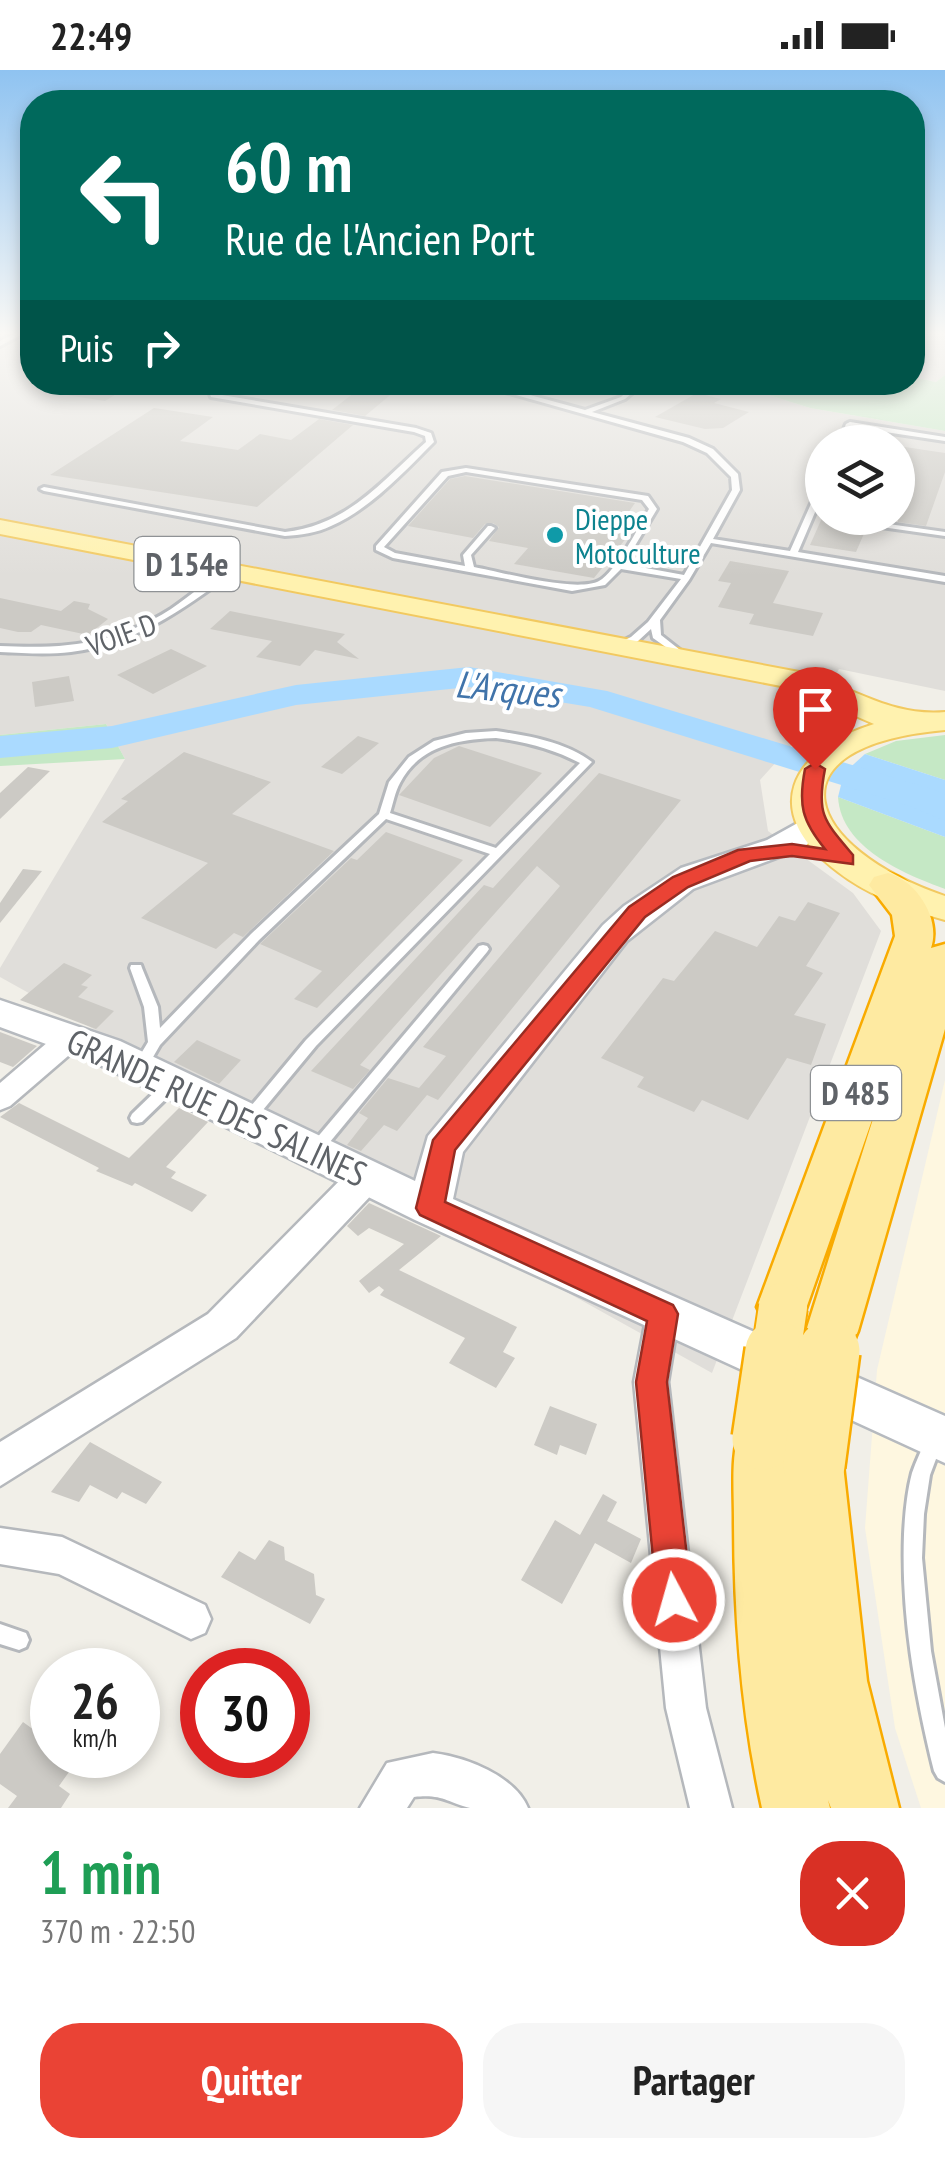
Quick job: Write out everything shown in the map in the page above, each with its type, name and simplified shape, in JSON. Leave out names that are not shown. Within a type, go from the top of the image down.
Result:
[{"type":"highway","name":"D 485","points":[[865,1808],[849,1760],[822,1602],[788,1452],[783,1307],[916,936],[911,914],[888,886]]},
{"type":"highway","name":"D 485","points":[[796,1808],[785,1766],[764,1589],[788,1452],[832,1331],[945,958]]},
{"type":"main road","name":"D 154e","points":[[0,527],[799,681],[884,717],[912,722]]},
{"type":"main road","name":"D 154e","points":[[374,599],[493,630],[802,694],[846,716],[856,726],[848,741]]},
{"type":"main road","points":[[396,1190],[443,1147],[637,912],[704,870],[806,833],[815,769],[848,741],[912,722],[945,721]]},
{"type":"main road","points":[[812,811],[845,860]]},
{"type":"main road","points":[[770,849],[845,860],[888,886],[945,908]]},
{"type":"main road","name":"GRANDE RUE DES SALINES","points":[[0,1013],[156,1064],[247,1120],[314,1152],[941,1438]]},
{"type":"street","points":[[0,1099],[72,1037]]},
{"type":"street","points":[[0,1466],[222,1326],[396,1190]]},
{"type":"street","points":[[663,1314],[652,1382],[686,1708],[711,1808]]},
{"type":"street","points":[[0,1546],[62,1556],[191,1620]]},
{"type":"street","points":[[382,1808],[402,1778],[432,1771],[470,1784],[507,1808]]},
{"type":"lane","points":[[44,488],[285,534],[310,534],[333,526],[430,442],[428,435],[416,430],[315,413]]},
{"type":"lane","points":[[591,413],[686,440],[726,463],[735,476],[736,490],[656,622],[630,644],[616,646]]},
{"type":"lane","points":[[915,434],[945,439]]},
{"type":"lane","points":[[448,472],[637,496],[651,503],[653,509],[619,566],[602,583],[572,588],[393,555],[379,548],[448,472]]},
{"type":"lane","points":[[525,488],[540,482]]},
{"type":"lane","points":[[470,570],[467,555],[491,528]]},
{"type":"lane","points":[[794,554],[805,528]]},
{"type":"lane","points":[[915,530],[945,534]]},
{"type":"lane","points":[[706,540],[945,579]]},
{"type":"lane","points":[[619,566],[683,577]]},
{"type":"lane","name":"VOIE D","points":[[0,649],[53,654],[128,638],[168,617],[228,572]]},
{"type":"lane","points":[[656,622],[656,636],[669,650],[799,681]]},
{"type":"lane","points":[[137,1118],[156,1064],[255,937],[384,814],[388,789],[427,748],[453,736],[496,731],[567,751],[587,762],[311,1043],[247,1120]]},
{"type":"lane","points":[[384,814],[497,852]]},
{"type":"lane","points":[[314,1152],[483,949]]},
{"type":"lane","points":[[136,968],[150,1007],[156,1064]]},
{"type":"lane","points":[[941,1438],[922,1462],[914,1546],[916,1621],[945,1771]]},
{"type":"shaded area","points":[[0,413],[840,413],[910,425],[805,425],[805,535],[915,535],[915,426],[945,431],[945,691],[839,669],[806,729],[760,780],[768,831],[853,893],[881,931],[712,1373],[0,977],[0,968],[125,759],[106,724],[0,735]]},
{"type":"shaded area","points":[[945,1080],[945,1808],[921,1808],[895,1728],[865,1528],[877,1370]]},
{"type":"green space","points":[[840,413],[945,413],[945,431]]},
{"type":"green space","points":[[106,724],[125,759],[0,766],[0,735]]},
{"type":"green space","points":[[945,735],[945,780],[865,754],[896,741]]},
{"type":"green space","points":[[838,797],[945,837],[945,889],[894,867],[862,845],[842,815]]},
{"type":"water","points":[[865,754],[945,780],[945,837],[838,797],[844,773]]},
{"type":"building","points":[[146,413],[213,417],[180,441],[238,450],[260,434],[291,440],[319,419],[353,425],[257,507],[50,475]]},
{"type":"building","points":[[662,413],[747,413],[723,428],[705,429],[655,417]]},
{"type":"building","points":[[915,449],[945,453],[945,472],[926,526],[915,524]]},
{"type":"building","points":[[465,476],[635,503],[617,529],[632,531],[594,578],[514,564],[528,548],[489,541],[499,527],[493,523],[485,524],[473,538],[408,526],[450,479]]},
{"type":"building","points":[[814,535],[863,535],[856,552],[810,545]]},
{"type":"building","points":[[730,561],[789,571],[773,603],[823,613],[813,636],[749,624],[754,614],[718,607],[731,583],[718,581]]},
{"type":"building","points":[[0,598],[61,611],[74,601],[90,604],[88,609],[108,619],[88,635],[41,625],[31,632],[18,632],[0,628]]},
{"type":"building","points":[[230,611],[345,634],[337,642],[359,659],[315,650],[300,666],[256,657],[272,641],[210,629]]},
{"type":"building","points":[[171,649],[207,666],[153,694],[117,675]]},
{"type":"building","points":[[69,676],[74,701],[35,707],[32,682]]},
{"type":"building","points":[[358,736],[379,743],[342,774],[321,767]]},
{"type":"building","points":[[459,746],[542,773],[490,827],[399,795],[434,758]]},
{"type":"building","points":[[184,752],[271,782],[232,814],[334,851],[243,937],[234,933],[216,949],[141,918],[208,863],[102,822],[128,801],[121,799]]},
{"type":"building","points":[[28,767],[50,771],[0,819],[0,793]]},
{"type":"building","points":[[599,773],[681,800],[438,1100],[427,1095],[397,1131],[384,1125],[361,1151],[347,1145],[368,1118],[359,1113],[388,1078],[419,1088],[446,1056],[423,1047],[560,886],[537,866],[360,1065],[370,1070],[353,1089],[311,1071],[484,885],[493,888]]},
{"type":"building","points":[[386,832],[463,860],[317,1008],[294,999],[322,971],[260,944],[351,858],[357,860]]},
{"type":"building","points":[[23,869],[42,871],[0,923],[0,903]]},
{"type":"building","points":[[808,902],[840,913],[806,966],[823,973],[794,1015],[826,1024],[811,1065],[787,1058],[748,1120],[702,1100],[694,1112],[637,1087],[644,1077],[601,1058],[663,978],[674,981],[715,931],[757,947],[779,916],[795,921]]},
{"type":"building","points":[[64,963],[92,975],[81,985],[88,987],[78,997],[114,1011],[96,1029],[20,1000]]},
{"type":"building","points":[[0,1032],[37,1046],[13,1067],[0,1062]]},
{"type":"building","points":[[197,1040],[241,1060],[219,1084],[174,1062]]},
{"type":"building","points":[[19,1103],[129,1158],[179,1108],[208,1122],[166,1167],[176,1172],[171,1178],[207,1195],[192,1212],[135,1183],[132,1186],[96,1171],[99,1168],[0,1117]]},
{"type":"building","points":[[369,1203],[441,1236],[399,1270],[517,1327],[503,1352],[515,1358],[496,1388],[449,1363],[465,1338],[380,1295],[384,1290],[379,1286],[369,1293],[359,1281],[404,1244],[369,1228],[358,1236],[347,1226]]},
{"type":"building","points":[[550,1406],[597,1424],[586,1455],[560,1445],[557,1455],[534,1445]]},
{"type":"building","points":[[90,1442],[162,1482],[146,1504],[122,1492],[117,1499],[90,1485],[79,1502],[51,1492]]},
{"type":"building","points":[[603,1494],[617,1502],[607,1521],[641,1539],[631,1563],[595,1543],[562,1604],[521,1580],[555,1520],[580,1535]]},
{"type":"building","points":[[269,1540],[284,1547],[285,1560],[314,1574],[316,1595],[325,1599],[310,1624],[221,1577],[239,1551],[255,1560]]},
{"type":"building","points":[[23,1722],[30,1727],[30,1778],[65,1778],[59,1786],[70,1794],[61,1808],[8,1808],[17,1796],[0,1784],[0,1754]]},
{"type":"waterway","name":"L'Arques","points":[[0,747],[112,737],[296,695],[469,677],[595,698],[922,798],[945,810]]},
{"type":"place","name":"Dieppe Motoculture","points":[[555,535]]},
{"type":"route","points":[[674,1600],[652,1382],[663,1314],[430,1208],[441,1172],[443,1147],[615,933],[637,912],[681,882],[746,855],[770,849],[792,850],[845,860],[830,846],[810,811],[810,783],[815,769]]}]
